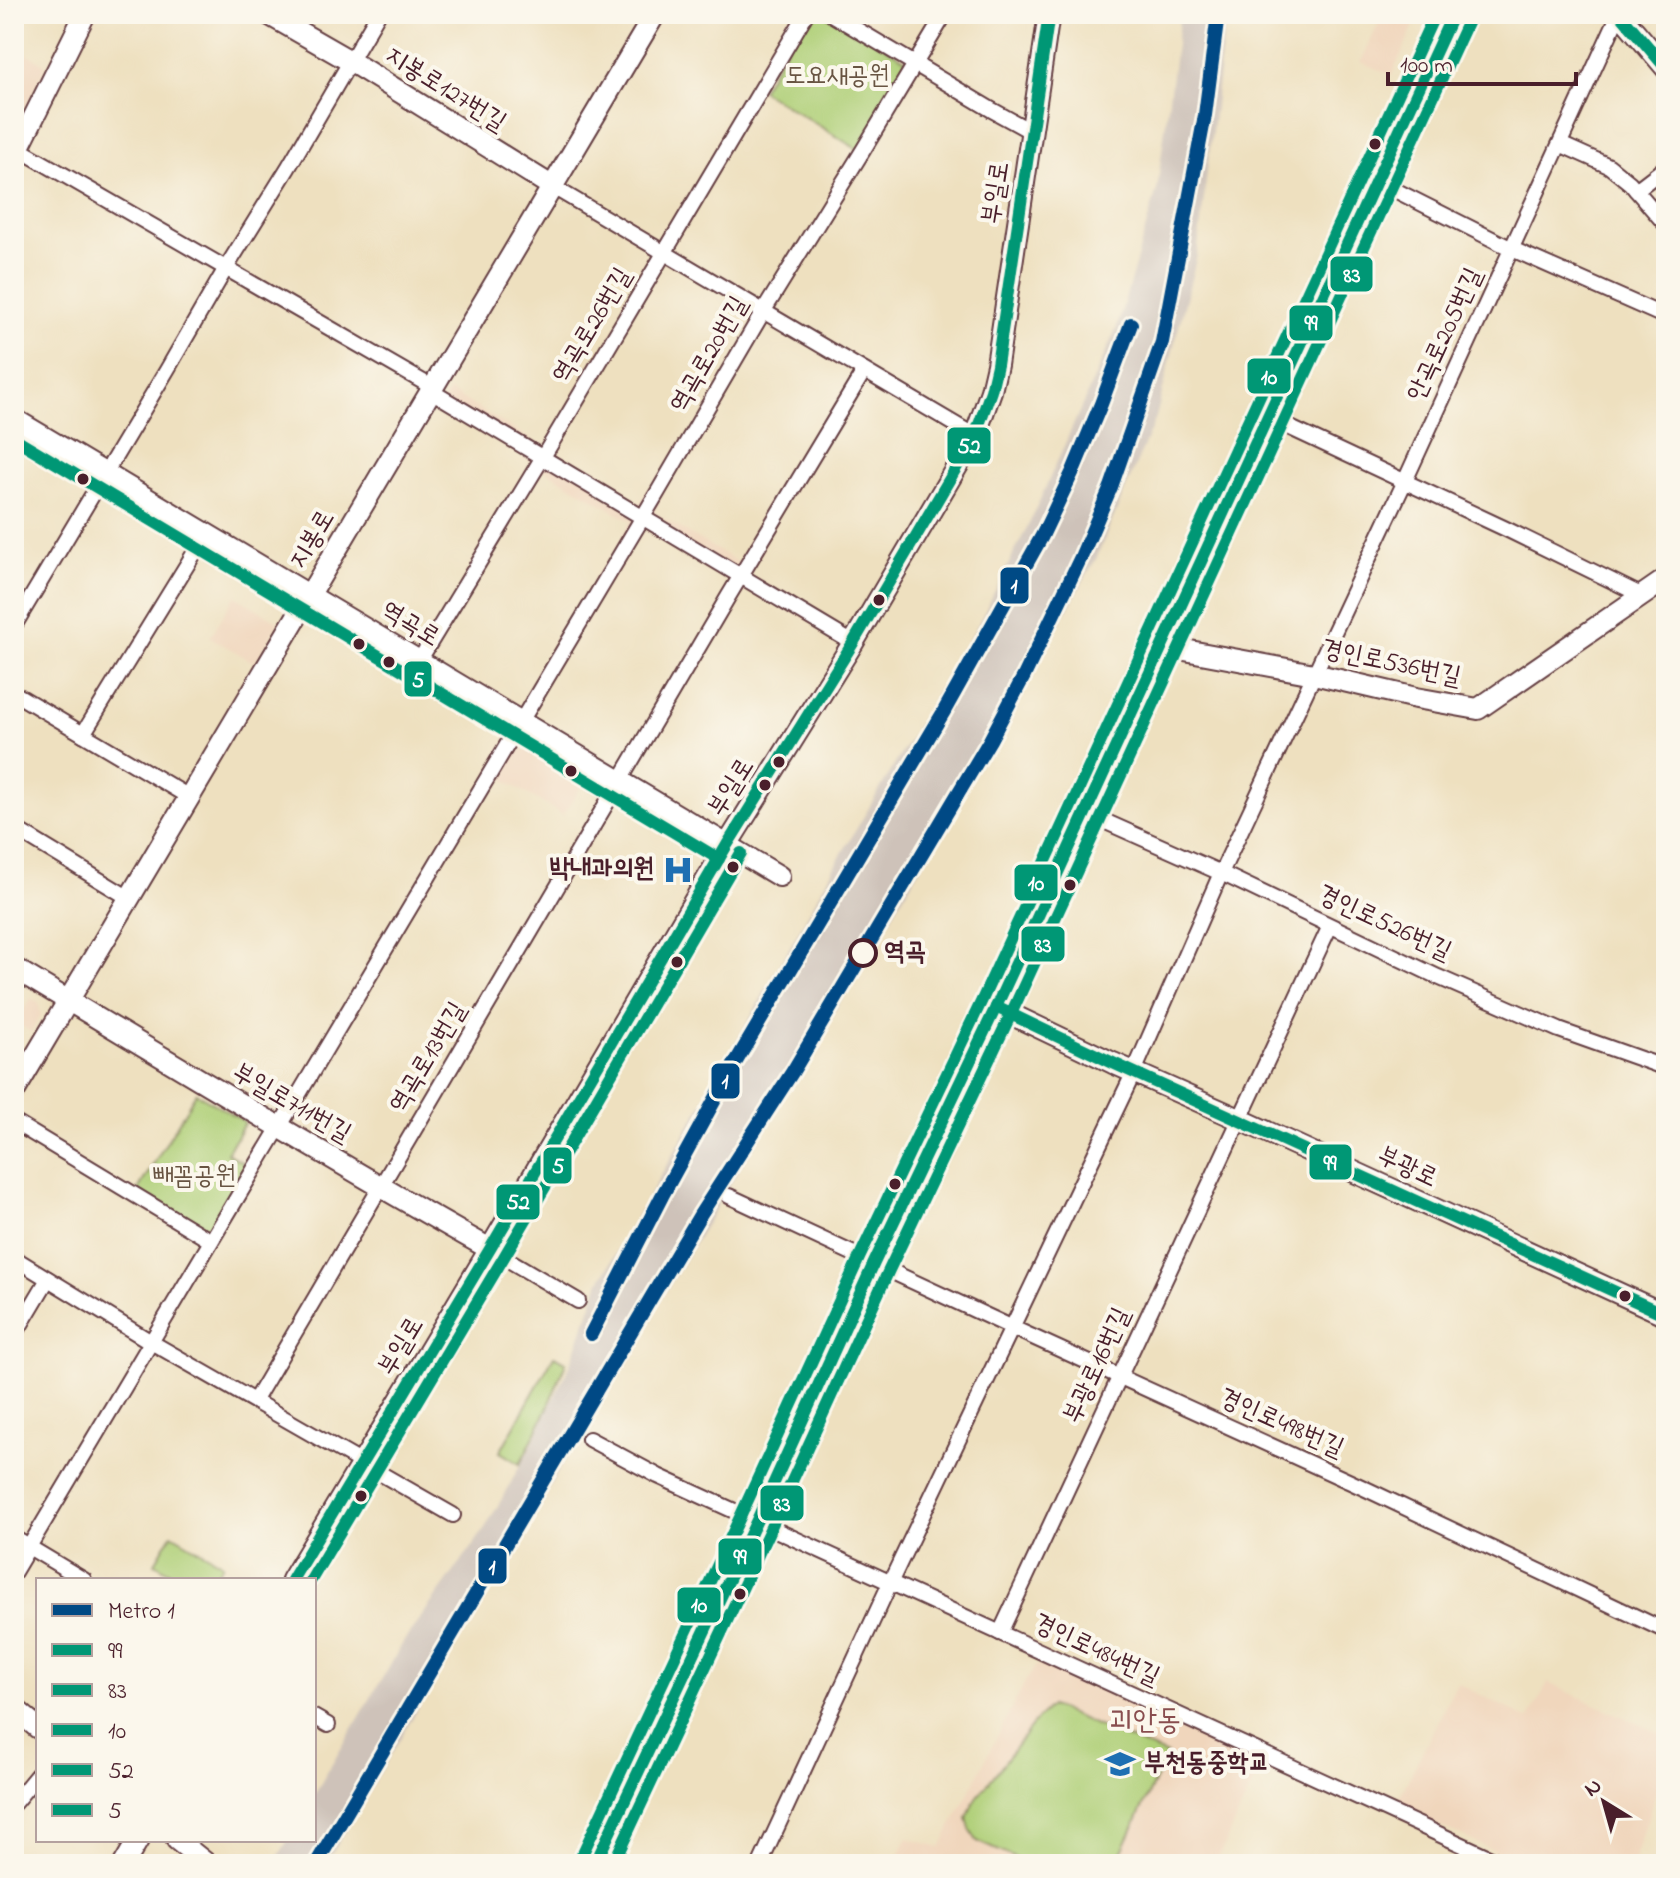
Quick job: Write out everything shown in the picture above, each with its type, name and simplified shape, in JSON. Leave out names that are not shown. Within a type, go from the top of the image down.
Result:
[{"type":"main road","points":[[595,1864],[1086,813],[1453,14]]},
{"type":"street","points":[[85,14],[16,153],[226,268],[425,383],[431,391],[853,643]]},
{"type":"street","name":"지봉로127번길","points":[[268,14],[553,187]]},
{"type":"street","points":[[14,626],[378,14]]},
{"type":"street","name":"지봉로","points":[[14,1092],[655,14]]},
{"type":"street","name":"역곡로26번길","points":[[419,661],[806,14]]},
{"type":"street","points":[[831,14],[1032,132]]},
{"type":"street","name":"역곡로20번길","points":[[14,1572],[763,312],[945,14]]},
{"type":"street","name":"부일로","points":[[293,1578],[727,845],[853,643],[975,436],[997,365],[1049,14]]},
{"type":"street","points":[[1619,14],[1666,68]]},
{"type":"street","name":"안곡로205번길","points":[[760,1864],[1134,1072],[1221,873],[1619,14]]},
{"type":"street","points":[[1560,144],[1609,166],[1636,190],[1666,225]]},
{"type":"street","points":[[1636,190],[1666,167]]},
{"type":"street","points":[[1377,181],[1512,249],[1666,317]]},
{"type":"street","points":[[553,187],[975,436]]},
{"type":"street","name":"역곡로13번길","points":[[255,1400],[864,371]]},
{"type":"street","points":[[1267,417],[1643,596]]},
{"type":"street","name":"역곡로","points":[[14,419],[779,876]]},
{"type":"street","points":[[83,734],[206,534]]},
{"type":"street","name":"경인로536번길","points":[[1163,646],[1478,709],[1666,579]]},
{"type":"street","points":[[14,693],[189,797]]},
{"type":"street","name":"경인로526번길","points":[[1086,813],[1559,1030],[1666,1068]]},
{"type":"street","points":[[14,828],[129,898]]},
{"type":"street","name":"부광로16번길","points":[[1000,1633],[1330,926]]},
{"type":"street","name":"부일로711번길","points":[[14,968],[380,1187],[490,1249]]},
{"type":"street","name":"부광로","points":[[996,1007],[1666,1315]]},
{"type":"street","points":[[14,1122],[211,1241]]},
{"type":"street","name":"경인로498번길","points":[[729,1196],[1368,1490],[1666,1631]]},
{"type":"street","points":[[490,1249],[578,1301]]},
{"type":"street","points":[[14,1258],[151,1342],[453,1515]]},
{"type":"street","points":[[14,1336],[48,1279]]},
{"type":"street","name":"경인로484번길","points":[[589,1439],[658,1476],[1504,1864]]},
{"type":"street","points":[[14,1538],[81,1578]]},
{"type":"street","points":[[14,1708],[36,1726]]},
{"type":"street","points":[[14,1716],[36,1733]]},
{"type":"street","points":[[316,1718],[328,1725]]},
{"type":"street","points":[[14,1803],[36,1776]]},
{"type":"street","points":[[124,1864],[137,1842]]},
{"type":"street","points":[[180,1842],[207,1864]]},
{"type":"shaded area","points":[[1180,14],[1226,14],[1197,255],[1156,417],[1097,557],[908,889],[627,1355],[326,1864],[274,1864],[287,1842],[316,1842],[316,1792],[404,1641],[482,1533],[503,1497],[572,1360],[600,1281],[838,860],[978,624],[1031,520],[1117,327],[1157,190]]},
{"type":"shaded area","points":[[1383,14],[1419,14],[1392,75],[1361,62]]},
{"type":"shaded area","points":[[14,46],[46,65],[14,135]]},
{"type":"shaded area","points":[[449,391],[639,504],[648,491],[661,498],[654,513],[741,564],[742,576],[853,643],[732,581],[643,528],[632,546],[621,539],[631,521],[439,407]]},
{"type":"shaded area","points":[[235,596],[279,622],[255,663],[210,637]]},
{"type":"shaded area","points":[[520,737],[586,778],[563,815],[497,776]]},
{"type":"shaded area","points":[[31,998],[38,1002],[41,1015],[31,1032],[16,1023]]},
{"type":"shaded area","name":"부천동중학교","points":[[1044,1663],[1254,1759],[1260,1769],[1215,1864],[895,1864],[907,1838],[941,1847],[1025,1682],[1036,1666]]},
{"type":"shaded area","points":[[1457,1683],[1528,1719],[1548,1683],[1666,1736],[1666,1761],[1633,1864],[1523,1864],[1402,1809],[1399,1798]]},
{"type":"green space","name":"도요새공원","points":[[806,14],[831,14],[915,65],[862,152],[761,90]]},
{"type":"green space","name":"빼꼼공원","points":[[196,1093],[245,1122],[227,1153],[247,1165],[207,1232],[138,1190]]},
{"type":"green space","points":[[554,1356],[566,1362],[547,1410],[520,1464],[500,1452]]},
{"type":"green space","points":[[172,1534],[223,1564],[215,1578],[181,1578],[155,1563]]},
{"type":"green space","points":[[1051,1706],[1167,1755],[1116,1864],[1028,1864],[977,1841],[970,1829],[967,1818],[973,1803],[1038,1718]]},
{"type":"metro line","name":"1","points":[[316,1864],[700,1215],[793,1071],[990,740],[1024,676],[1111,487],[1162,342],[1205,115],[1218,14]]},
{"type":"metro line","name":"1","points":[[591,1334],[734,1065],[943,713],[1042,536],[1073,471],[1131,324]]},
{"type":"transit line","name":"52","points":[[293,1578],[727,845],[853,643],[975,436],[997,365],[1049,14]]},
{"type":"transit line","name":"10","points":[[581,1857],[982,1000],[1435,14]]},
{"type":"transit line","name":"99","points":[[595,1864],[996,1007],[1453,14]]},
{"type":"transit line","name":"99","points":[[1620,14],[1666,68]]},
{"type":"transit line","name":"83","points":[[613,1864],[1011,1014],[1468,21]]},
{"type":"transit line","name":"5","points":[[14,438],[719,859]]},
{"type":"transit line","name":"5","points":[[312,1578],[741,853]]},
{"type":"transit line","name":"99","points":[[996,1007],[1666,1315]]},
{"type":"place","name":"박내과의원","points":[[678,870]]},
{"type":"place","name":"역곡","points":[[863,953]]},
{"type":"place","name":"부천동중학교","points":[[1120,1764]]},
{"type":"district","name":"괴안동","points":[[1145,1722]]}]
